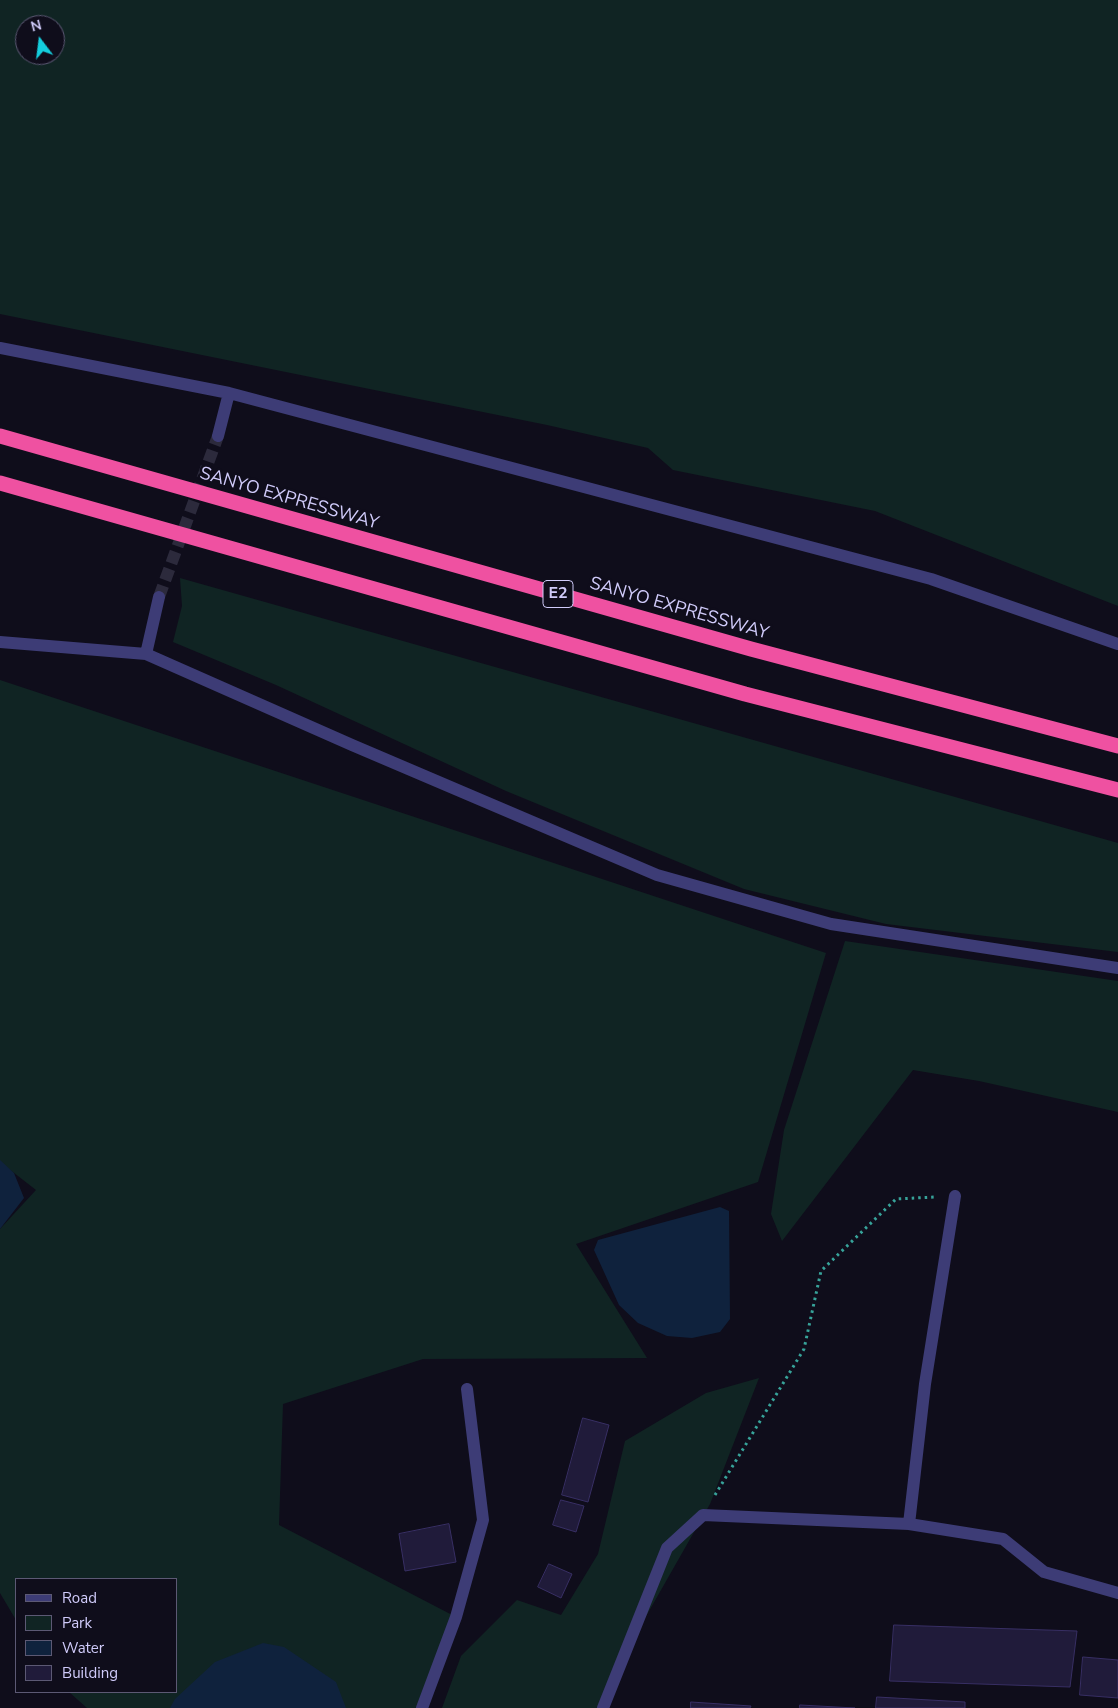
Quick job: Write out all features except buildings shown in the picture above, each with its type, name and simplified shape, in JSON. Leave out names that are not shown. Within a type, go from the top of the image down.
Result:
[{"type":"highway","name":"SANYO EXPRESSWAY","points":[[0,436],[741,646],[1118,746]]},
{"type":"highway","points":[[0,482],[745,694],[1118,790]]},
{"type":"street","points":[[0,348],[229,393],[931,579],[1118,644]]},
{"type":"street","points":[[218,436],[229,393]]},
{"type":"street","points":[[146,654],[159,597]]},
{"type":"street","points":[[0,642],[146,654],[352,745],[657,875],[831,924],[1118,968]]},
{"type":"street","points":[[909,1524],[925,1384],[955,1196]]},
{"type":"street","points":[[422,1708],[456,1617],[483,1520],[467,1389]]},
{"type":"street","points":[[603,1708],[667,1548],[703,1515],[909,1524],[1003,1539],[1044,1572],[1118,1593]]},
{"type":"path","points":[[703,1515],[804,1349],[821,1270],[896,1199],[955,1196]]},
{"type":"green space","points":[[0,0],[1118,0],[1118,606],[875,511],[673,470],[648,448],[547,425],[0,314]]},
{"type":"green space","points":[[180,578],[1118,843],[1118,952],[886,924],[744,889],[506,791],[276,685],[173,642],[182,606]]},
{"type":"green space","points":[[0,680],[826,953],[758,1182],[576,1244],[647,1358],[423,1359],[283,1404],[279,1525],[456,1617],[424,1708],[87,1708],[70,1693],[178,1693],[178,1578],[15,1578],[15,1618],[0,1593],[0,1229],[36,1190],[0,1162]]},
{"type":"green space","points":[[845,941],[1118,981],[1118,1112],[979,1081],[913,1070],[782,1241],[771,1214],[784,1130]]},
{"type":"green space","points":[[759,1378],[710,1504],[624,1655],[597,1708],[442,1708],[461,1656],[517,1600],[561,1615],[598,1554],[625,1441],[706,1393]]},
{"type":"water","points":[[0,1160],[14,1173],[24,1198],[0,1229]]},
{"type":"water","points":[[720,1207],[729,1211],[730,1319],[720,1332],[692,1338],[667,1336],[638,1323],[619,1305],[594,1250],[598,1240]]},
{"type":"water","points":[[263,1643],[284,1647],[336,1682],[346,1708],[170,1708],[175,1699],[215,1662]]},
{"type":"tunnel","points":[[159,597],[218,436]]}]
